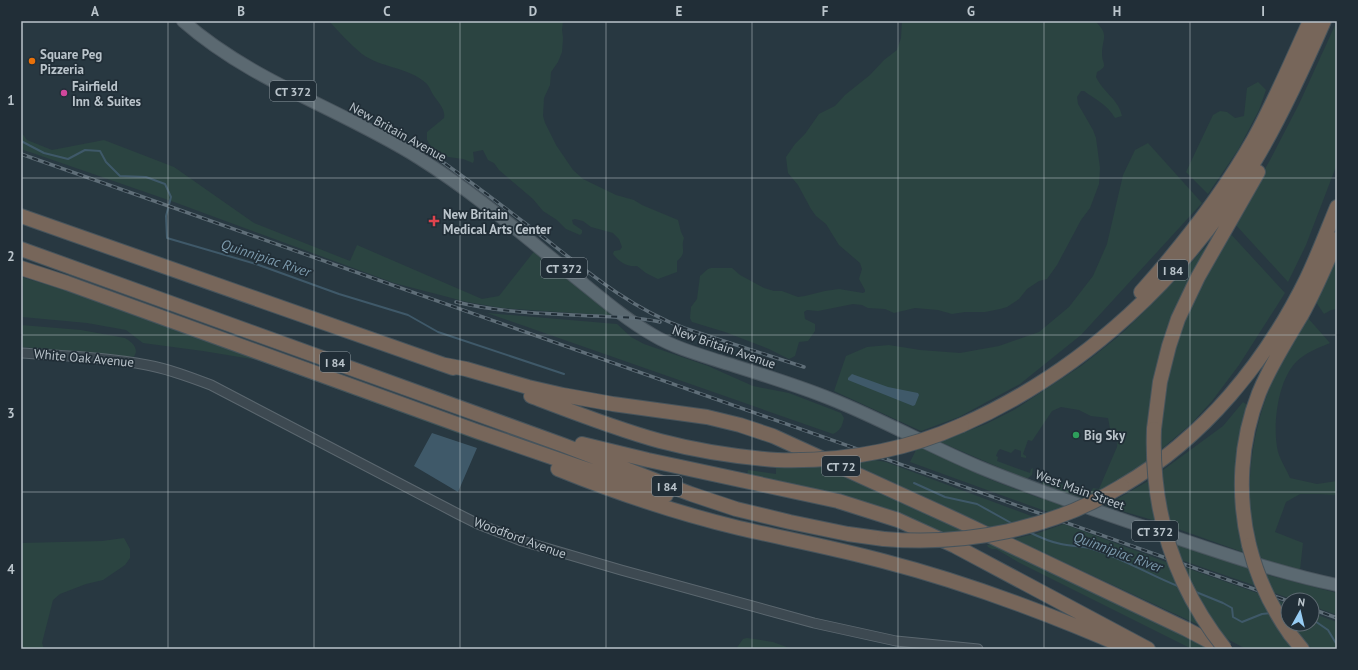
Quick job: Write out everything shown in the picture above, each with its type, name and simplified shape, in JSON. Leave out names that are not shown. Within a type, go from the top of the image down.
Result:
[{"type":"highway","points":[[1094,345],[1110,324],[1141,292],[1161,268],[1226,184],[1252,143],[1269,111],[1310,21]]},
{"type":"highway","name":"I 84","points":[[21,216],[648,438],[699,450],[777,460],[824,459],[881,452],[922,441],[962,425],[1027,392],[1094,345],[1126,318],[1155,290],[1180,263],[1218,216],[1244,177],[1268,138],[1324,21]]},
{"type":"highway","points":[[1224,649],[1189,594],[1167,542],[1161,520],[1156,489],[1154,456],[1154,429],[1160,382],[1169,346],[1178,319],[1195,284],[1262,165],[1288,115],[1308,74],[1312,48]]},
{"type":"highway","name":"I 84","points":[[21,249],[457,406],[563,445],[678,490],[731,507],[836,532],[884,539],[939,540],[963,539],[996,534],[1063,514],[1093,502],[1162,461],[1186,441],[1217,410],[1247,376],[1270,342],[1299,294],[1337,208]]},
{"type":"highway","points":[[1302,649],[1278,616],[1266,594],[1255,567],[1249,545],[1244,514],[1242,480],[1245,445],[1251,417],[1260,393],[1268,373],[1316,287],[1337,239]]},
{"type":"highway","points":[[21,268],[67,283],[593,472],[744,516],[770,521],[790,522]]},
{"type":"highway","name":"CT 72","points":[[445,365],[466,369],[552,393],[606,403],[707,417],[740,425],[772,436],[987,535],[1186,629],[1224,649]]},
{"type":"highway","points":[[457,406],[486,413],[568,440],[608,451],[838,502],[886,516],[942,539],[1148,649]]},
{"type":"highway","points":[[454,423],[526,456],[627,495],[710,520],[868,557],[936,576],[1042,612],[1130,649]]},
{"type":"main road","name":"New Britain Avenue","points":[[183,21],[208,41],[242,63],[292,91],[397,145],[439,171],[488,207],[608,303],[641,328],[656,337],[692,352],[837,401],[977,466]]},
{"type":"main road","name":"West Main Street","points":[[977,466],[1031,488],[1098,512],[1218,552],[1285,573],[1337,586]]},
{"type":"street","name":"White Oak Avenue","points":[[21,353],[122,361],[146,365]]},
{"type":"street","name":"Woodford Avenue","points":[[146,365],[166,369],[211,385],[458,514],[500,533],[547,549],[814,623],[896,641],[978,649]]},
{"type":"green space","points":[[329,21],[563,21],[562,52],[558,62],[551,72],[550,85],[544,98],[543,116],[545,123],[556,145],[573,170],[583,179],[616,195],[634,200],[642,205],[678,220],[684,238],[683,253],[677,261],[677,272],[658,279],[646,273],[637,266],[630,266],[624,263],[613,254],[614,251],[620,250],[622,247],[619,239],[613,233],[591,227],[583,221],[575,219],[572,220],[573,224],[582,230],[580,235],[566,229],[557,220],[543,211],[533,199],[499,170],[494,163],[488,160],[483,150],[473,152],[473,163],[463,159],[448,157],[432,148],[427,140],[427,132],[444,118],[444,112],[426,83],[403,70],[369,59],[349,42]]},
{"type":"green space","points":[[902,21],[1095,21],[1100,26],[1104,33],[1102,57],[1104,66],[1097,72],[1096,77],[1118,105],[1122,116],[1115,118],[1105,106],[1084,91],[1081,91],[1077,97],[1078,104],[1096,138],[1100,168],[1099,184],[1090,208],[1081,220],[1057,265],[1047,279],[1039,281],[1027,289],[1019,299],[1007,307],[985,312],[965,312],[952,314],[938,310],[915,308],[894,313],[885,309],[868,308],[862,305],[853,304],[818,311],[807,310],[804,312],[805,319],[815,324],[815,331],[808,341],[799,342],[795,356],[789,359],[769,349],[725,332],[692,322],[690,318],[691,307],[697,299],[700,276],[711,268],[732,268],[740,275],[764,288],[774,291],[782,291],[798,297],[839,289],[863,293],[865,292],[859,279],[862,269],[860,263],[839,245],[826,224],[816,216],[811,209],[798,185],[788,173],[786,157],[819,114],[835,106],[845,95],[870,75],[884,60],[897,50],[901,38]]},
{"type":"green space","points":[[1337,21],[1337,164],[1306,245],[1288,282],[1234,223],[1270,160],[1299,104]]},
{"type":"green space","points":[[1258,82],[1266,90],[1259,110],[1238,150],[1208,194],[1186,172],[1213,115],[1220,111],[1227,112],[1235,118],[1244,116],[1247,88]]},
{"type":"green space","points":[[21,132],[27,140],[52,150],[104,140],[174,167],[254,223],[350,261],[357,245],[482,299],[499,296],[536,249],[616,316],[502,308],[467,302],[394,283],[174,202],[21,149]]},
{"type":"green space","points":[[1148,143],[1202,203],[1081,335],[1020,384],[959,417],[921,431],[834,391],[846,356],[867,347],[889,345],[920,350],[960,353],[999,346],[1039,332],[1069,307],[1093,276],[1107,244],[1123,175],[1135,150]]},
{"type":"green space","points":[[1228,231],[1285,293],[1239,365],[1212,401],[1191,424],[1158,452],[1163,389],[1179,326]]},
{"type":"green space","points":[[1210,242],[1191,275],[1169,323],[1163,345],[1148,462],[1119,480],[1083,499],[1042,484],[1039,477],[1042,472],[1042,478],[1090,494],[1093,488],[1099,489],[1117,447],[1118,438],[1110,429],[1108,418],[1091,416],[1079,410],[1061,407],[1052,411],[1032,441],[1028,440],[1023,454],[1026,458],[1021,457],[1021,451],[1015,449],[1011,453],[1000,449],[998,451],[996,456],[998,457],[997,461],[1030,473],[1031,469],[1033,468],[1032,475],[1028,478],[1024,478],[940,442],[986,424],[1014,410],[1081,366],[1119,336],[1154,302]]},
{"type":"green space","points":[[1337,252],[1337,309],[1331,310],[1324,314],[1316,302]]},
{"type":"green space","points":[[21,277],[80,294],[465,434],[487,444],[257,360],[143,343],[126,330],[87,323],[22,317],[23,286],[21,286]]},
{"type":"green space","points":[[487,313],[617,324],[631,337],[644,344],[708,366],[753,386],[789,393],[841,413],[844,418],[843,423],[841,428],[833,434]]},
{"type":"green space","points":[[1307,317],[1330,343],[1303,356],[1290,370],[1278,402],[1276,426],[1277,447],[1280,459],[1290,478],[1317,484],[1337,481],[1337,495],[1300,494],[1286,502],[1275,532],[1303,543],[1300,570],[1259,559],[1251,515],[1250,470],[1253,447],[1264,403],[1272,382],[1284,358]]},
{"type":"green space","points":[[21,325],[81,330],[125,338],[134,345],[136,352],[134,357],[21,347]]},
{"type":"green space","points":[[1243,402],[1247,405],[1243,424],[1248,554],[1167,525],[1159,473],[1223,426]]},
{"type":"green space","points":[[923,448],[989,479],[1066,506],[1048,512],[910,462],[916,450]]},
{"type":"green space","points":[[875,460],[886,462],[1034,517],[990,527],[851,463]]},
{"type":"green space","points":[[831,466],[969,531],[941,533],[747,476],[748,470],[776,474],[776,467]]},
{"type":"green space","points":[[1150,480],[1156,521],[1105,506]]},
{"type":"green space","points":[[1064,524],[1169,563],[1201,626],[1014,539]]},
{"type":"green space","points":[[124,538],[130,549],[130,558],[125,565],[103,580],[86,584],[60,594],[53,600],[42,643],[44,649],[21,649],[21,543],[102,541]]},
{"type":"green space","points":[[996,543],[1214,649],[1192,649],[1018,562],[996,549],[988,547],[987,545]]},
{"type":"green space","points":[[1172,543],[1253,570],[1259,587],[1178,559]]},
{"type":"green space","points":[[1181,566],[1263,595],[1280,621],[1280,632],[1287,632],[1298,649],[1246,649],[1218,634]]},
{"type":"green space","points":[[1264,574],[1337,593],[1337,615],[1320,609],[1320,592],[1280,592],[1280,595],[1272,592]]},
{"type":"green space","points":[[1276,600],[1280,601],[1280,607]]},
{"type":"green space","points":[[1320,616],[1337,622],[1337,649],[1312,649],[1296,632],[1320,632]]},
{"type":"green space","points":[[747,638],[773,642],[792,649],[736,649],[743,639]]},
{"type":"water","points":[[852,374],[888,387],[918,393],[919,395],[915,405],[913,406],[848,380]]},
{"type":"water","points":[[432,433],[477,448],[458,492],[414,466]]},
{"type":"waterway","name":"Quinnipiac River","points":[[21,141],[44,153],[68,159],[85,150],[100,151],[106,162],[120,176],[146,177],[165,184],[171,197],[166,216],[167,238],[256,264],[339,294],[408,315],[438,332],[564,374]]},
{"type":"waterway","name":"Quinnipiac River","points":[[914,483],[945,497],[977,504],[1013,524]]},
{"type":"waterway","name":"Quinnipiac River","points":[[1029,532],[1053,542],[1089,548],[1101,552],[1180,587]]},
{"type":"waterway","name":"Quinnipiac River","points":[[1196,592],[1232,608],[1233,617],[1242,622],[1262,614],[1271,613]]},
{"type":"waterway","name":"Quinnipiac River","points":[[1320,624],[1328,630],[1337,645]]},
{"type":"railway","points":[[416,143],[534,230],[605,285],[643,309],[684,328],[804,367]]},
{"type":"railway","points":[[21,154],[1280,598]]},
{"type":"railway","points":[[456,302],[508,311],[644,319],[660,322]]},
{"type":"railway","points":[[1320,612],[1337,618]]},
{"type":"place","name":"Square Peg Pizzeria","points":[[32,61]]},
{"type":"place","name":"Fairfield Inn & Suites","points":[[64,93]]},
{"type":"place","name":"New Britain Medical Arts Center","points":[[434,221]]},
{"type":"place","name":"Big Sky","points":[[1076,435]]}]
